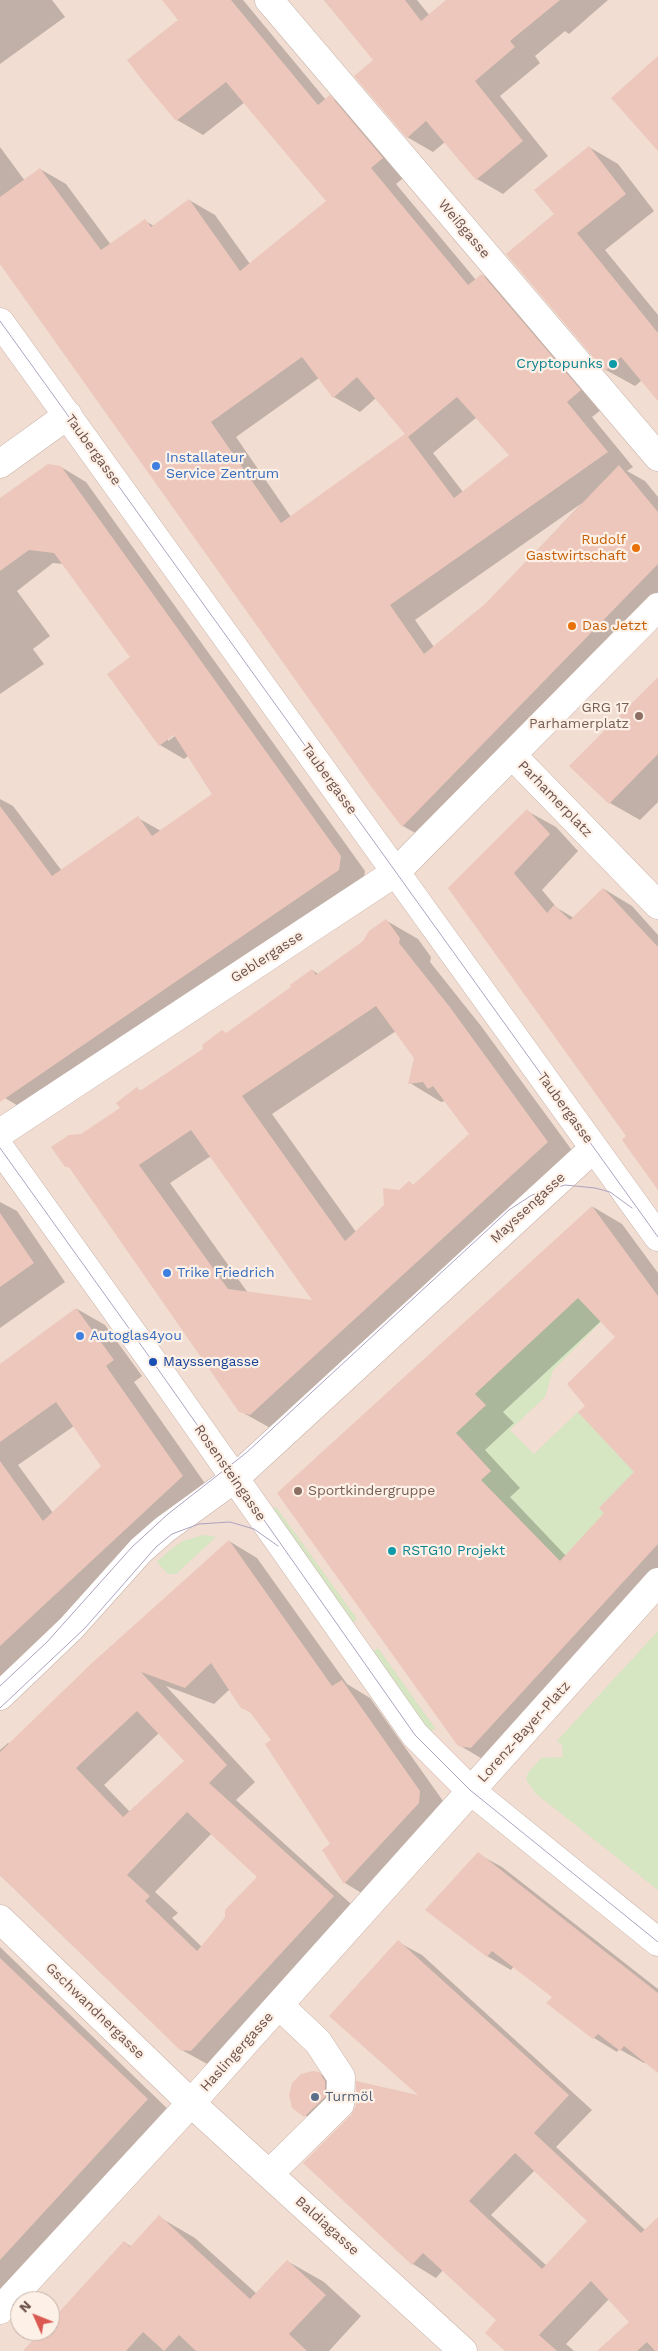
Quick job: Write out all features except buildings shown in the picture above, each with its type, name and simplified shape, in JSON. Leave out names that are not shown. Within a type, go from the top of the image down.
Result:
[{"type":"street","name":"Weißgasse","points":[[269,0],[658,457]]},
{"type":"street","name":"Taubergasse","points":[[0,322],[658,1237]]},
{"type":"street","points":[[0,464],[68,415]]},
{"type":"street","name":"Parhamerplatz","points":[[658,607],[513,756],[658,906]]},
{"type":"street","name":"Geblergasse","points":[[0,1133],[396,872],[513,756]]},
{"type":"street","name":"Rosensteingasse","points":[[0,1148],[415,1735],[470,1790]]},
{"type":"street","name":"Mayssengasse","points":[[0,1696],[60,1640],[141,1550],[159,1533],[234,1479],[594,1148]]},
{"type":"street","name":"Lorenz-Bayer-Platz","points":[[658,1582],[470,1790],[658,1942]]},
{"type":"street","name":"Haslingergasse","points":[[0,2310],[191,2103],[470,1790]]},
{"type":"street","name":"Gschwandnergasse","points":[[0,1919],[191,2103]]},
{"type":"street","points":[[269,2174],[340,2104],[342,2077],[318,2042],[279,2005]]},
{"type":"street","name":"Baldiagasse","points":[[191,2103],[463,2351]]},
{"type":"shaded area","points":[[0,0],[658,0],[658,2351],[0,2351]]},
{"type":"green space","points":[[581,1294],[601,1322],[553,1370],[545,1397],[510,1430],[534,1454],[578,1412],[604,1439],[658,1456],[621,1496],[615,1492],[599,1508],[605,1513],[511,1614],[534,1535],[494,1493],[491,1497],[478,1483],[491,1471],[460,1436],[446,1449],[439,1427],[470,1420],[486,1405],[475,1394]]},
{"type":"green space","points":[[276,1507],[357,1619],[350,1625],[270,1511]]},
{"type":"green space","points":[[204,1535],[216,1537],[176,1574],[168,1574],[157,1562],[183,1541]]},
{"type":"green space","points":[[658,1631],[658,1890],[535,1793],[526,1779],[528,1773],[541,1758],[563,1757],[562,1745],[557,1741]]},
{"type":"green space","points":[[378,1648],[435,1728],[430,1732],[370,1654]]},
{"type":"tram line","points":[[0,321],[658,1237]]},
{"type":"tram line","points":[[0,1148],[415,1735],[470,1790],[658,1942]]},
{"type":"tram line","points":[[0,1686],[47,1642],[132,1547],[168,1514],[246,1453],[509,1210],[532,1195],[565,1185],[595,1188],[610,1192],[632,1208]]},
{"type":"tram line","points":[[0,1708],[85,1628],[156,1547],[172,1534],[199,1524],[230,1522],[254,1529],[278,1546]]},
{"type":"place","name":"Cryptopunks","points":[[613,364]]},
{"type":"place","name":"Installateur Service Zentrum","points":[[156,466]]},
{"type":"place","name":"Rudolf Gastwirtschaft","points":[[636,548]]},
{"type":"place","name":"Das Jetzt","points":[[572,626]]},
{"type":"place","name":"GRG 17 Parhamerplatz","points":[[639,716]]},
{"type":"place","name":"Trike Friedrich","points":[[167,1273]]},
{"type":"place","name":"Autoglas4you","points":[[80,1336]]},
{"type":"place","name":"Mayssengasse","points":[[153,1362]]},
{"type":"place","name":"Sportkindergruppe","points":[[298,1491]]},
{"type":"place","name":"RSTG10 Projekt","points":[[392,1551]]},
{"type":"place","name":"Turmöl","points":[[315,2097]]}]
